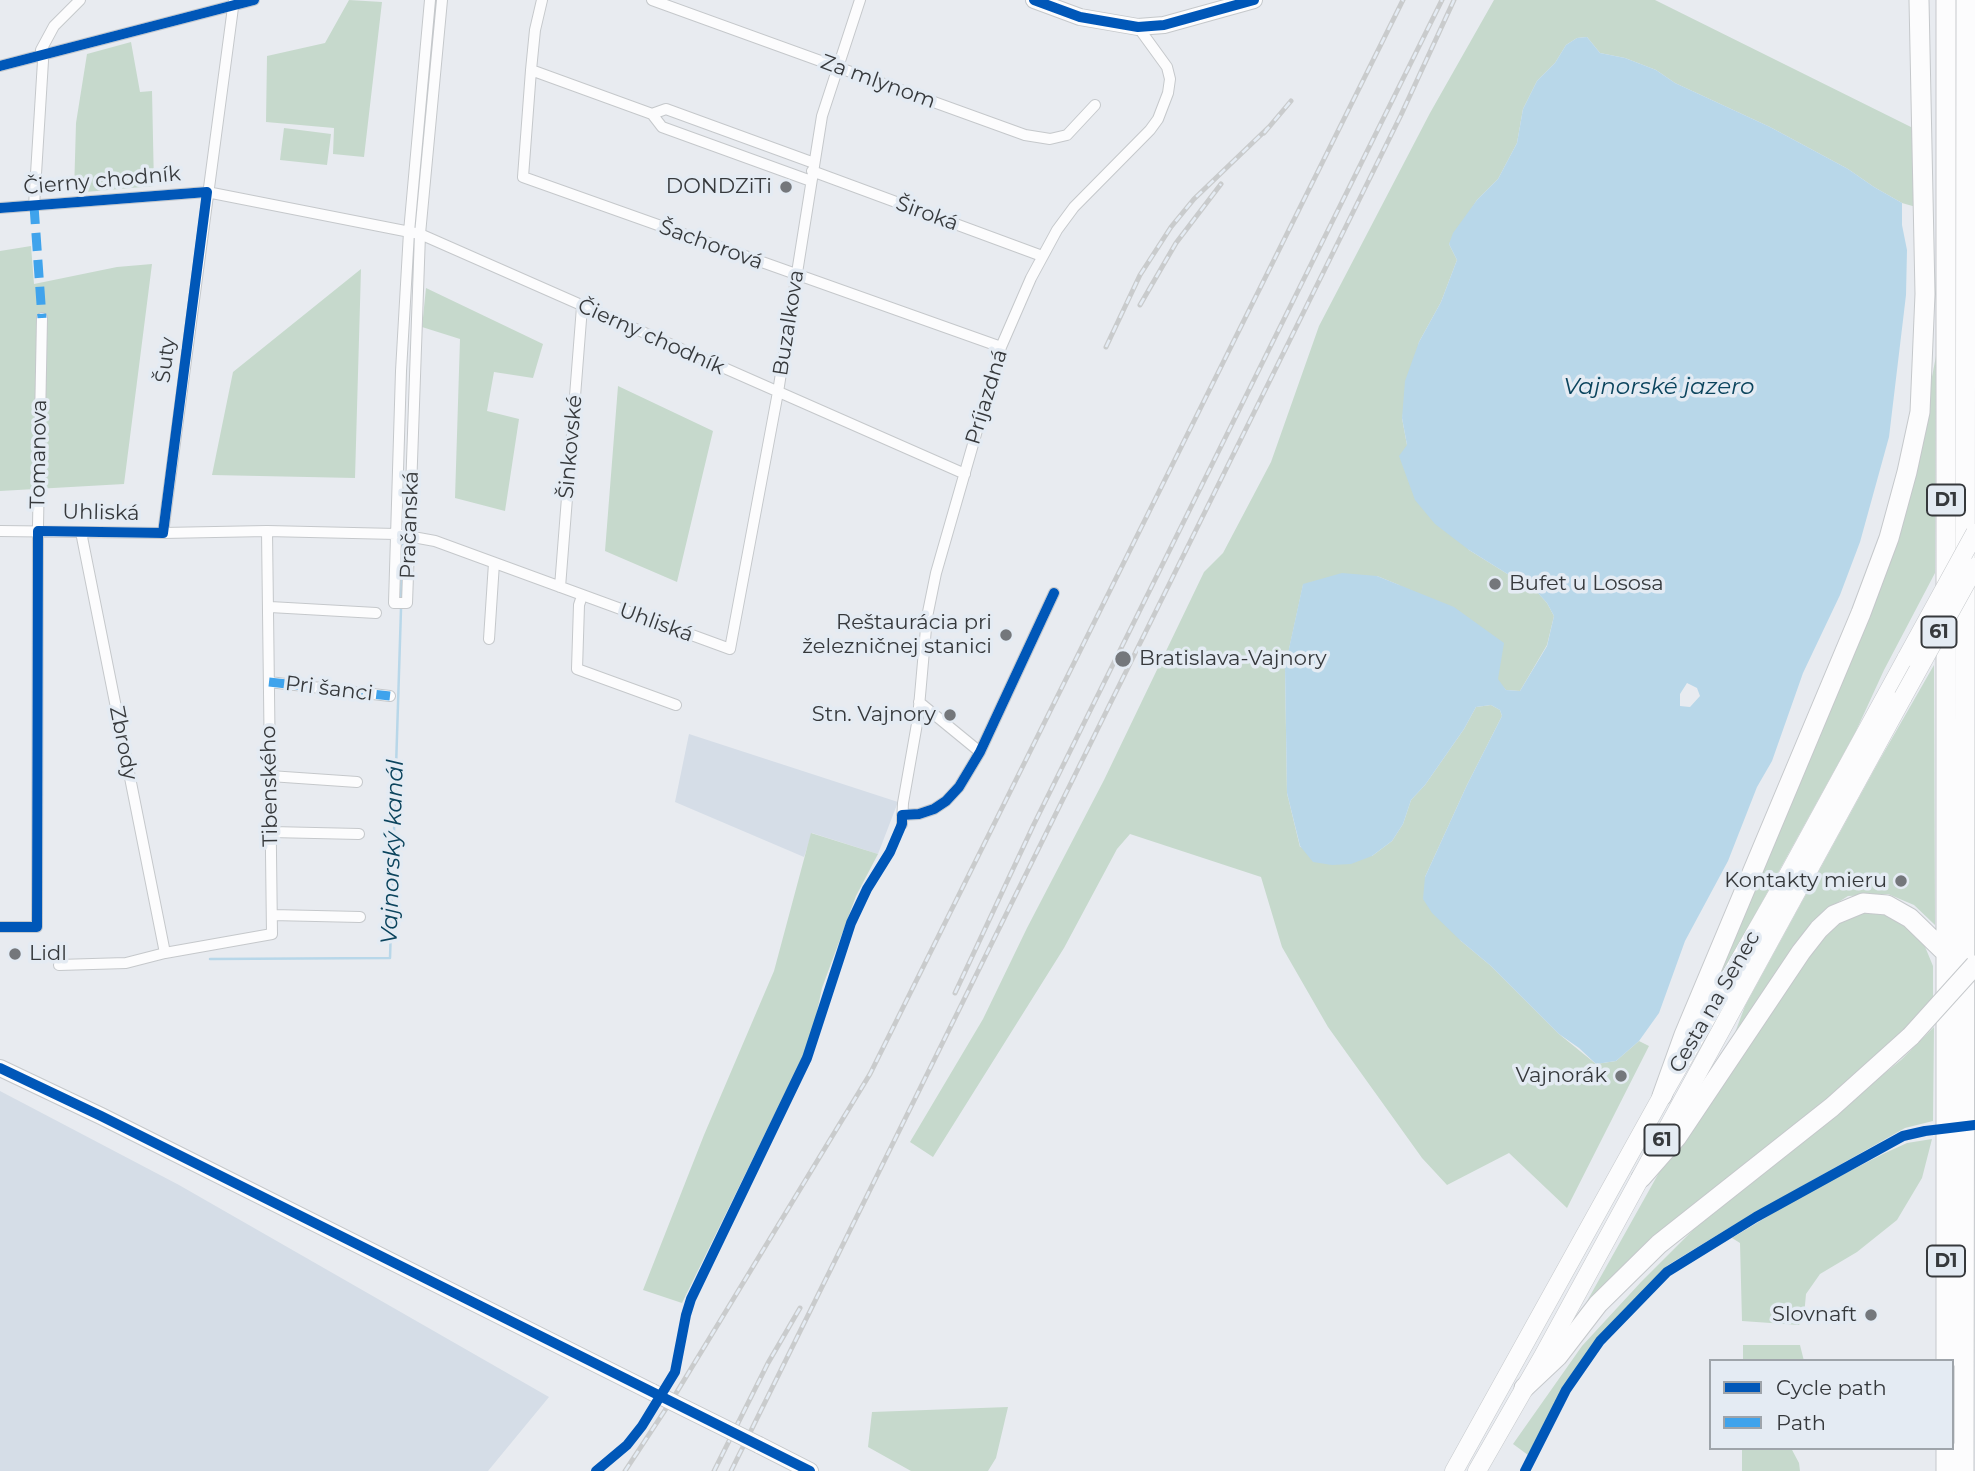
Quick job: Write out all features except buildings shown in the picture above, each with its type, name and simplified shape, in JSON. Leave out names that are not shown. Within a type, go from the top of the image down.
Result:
[{"type":"highway","points":[[1662,1096],[1684,1035],[1861,613],[1889,538],[1908,472],[1920,412],[1925,294],[1919,0]]},
{"type":"highway","name":"D1","points":[[1945,0],[1946,1359]]},
{"type":"highway","name":"D1","points":[[1965,1471],[1965,945],[1970,240],[1966,0]]},
{"type":"highway","points":[[1921,83],[1945,295]]},
{"type":"highway","points":[[1965,945],[1975,864]]},
{"type":"highway","points":[[1641,1178],[1677,1137],[1793,963],[1830,919],[1857,905],[1870,902],[1887,905],[1910,918],[1947,954]]},
{"type":"highway","points":[[1524,1388],[1558,1356],[1598,1304],[1659,1244],[1832,1107],[1911,1036],[1975,965]]},
{"type":"highway","points":[[1946,1450],[1946,1471]]},
{"type":"main road","points":[[1034,0],[1080,17],[1138,27],[1164,24],[1254,0]]},
{"type":"main road","name":"Cesta na Senec","points":[[1454,1471],[1783,884],[1975,533]]},
{"type":"main road","name":"Cesta na Senec","points":[[1477,1471],[1641,1178],[1975,566]]},
{"type":"main road","points":[[0,1068],[810,1471]]},
{"type":"street","points":[[34,206],[41,50],[54,26],[80,0]]},
{"type":"street","points":[[0,66],[234,3],[254,0]]},
{"type":"street","name":"Pračanská","points":[[430,0],[414,233],[401,371],[394,603],[407,603],[414,233],[442,0]]},
{"type":"street","points":[[531,70],[535,30],[542,0]]},
{"type":"street","name":"Za mlynom","points":[[652,0],[1025,135],[1050,139],[1067,135],[1095,105]]},
{"type":"street","name":"Buzalkova","points":[[730,649],[778,392],[822,116],[860,0]]},
{"type":"street","name":"Šuty","points":[[163,533],[234,3]]},
{"type":"street","name":"Príjazdná","points":[[980,752],[959,787],[946,801],[934,809],[902,819],[919,702],[927,617],[936,573],[1001,347],[1042,256],[1057,230],[1074,207],[1150,130],[1164,106],[1170,79],[1167,67],[1138,27]]},
{"type":"street","name":"Široká","points":[[531,70],[652,114],[662,127],[812,171]]},
{"type":"street","name":"Šachorová","points":[[531,70],[523,177],[1001,347]]},
{"type":"street","name":"Široká","points":[[652,114],[666,109],[812,171],[1042,256]]},
{"type":"street","name":"Čierny chodník","points":[[0,208],[207,192],[414,233],[965,474]]},
{"type":"street","name":"Šinkovské","points":[[560,587],[582,307]]},
{"type":"street","name":"Tomanova","points":[[0,927],[37,927],[38,531],[42,318]]},
{"type":"street","name":"Uhliská","points":[[0,531],[396,534],[435,541],[730,649]]},
{"type":"street","name":"Tibenského","points":[[267,531],[272,915]]},
{"type":"street","name":"Zbrody","points":[[81,533],[165,953]]},
{"type":"street","points":[[489,639],[494,563]]},
{"type":"street","points":[[919,702],[980,752],[1054,593]]},
{"type":"street","points":[[582,596],[579,605],[577,669],[676,705]]},
{"type":"street","points":[[270,607],[376,613]]},
{"type":"street","name":"Pri šanci","points":[[269,682],[390,696]]},
{"type":"street","points":[[270,776],[357,782]]},
{"type":"street","points":[[271,832],[359,834]]},
{"type":"street","points":[[59,965],[126,963],[165,953],[272,934],[272,915],[360,917]]},
{"type":"shaded area","points":[[689,734],[898,802],[878,854],[812,833],[804,857],[675,802]]},
{"type":"shaded area","points":[[0,1091],[179,1185],[549,1397],[488,1471],[0,1471]]},
{"type":"green space","points":[[349,0],[382,2],[364,157],[333,154],[334,128],[266,122],[267,56],[325,43]]},
{"type":"green space","points":[[1494,0],[1655,0],[1917,130],[1916,207],[1902,203],[1848,169],[1770,127],[1675,83],[1656,70],[1625,58],[1600,53],[1587,37],[1577,38],[1566,45],[1555,63],[1537,81],[1523,109],[1517,143],[1498,179],[1477,200],[1449,244],[1457,260],[1441,302],[1419,342],[1402,418],[1407,445],[1469,550],[1538,593],[1547,603],[1554,616],[1547,645],[1520,691],[1506,690],[1399,585],[1377,576],[1303,585],[1285,668],[1287,793],[1300,847],[1372,856],[1392,841],[1403,824],[1411,800],[1425,785],[1476,707],[1491,705],[1500,710],[1502,716],[1425,877],[1461,941],[1491,966],[1559,1034],[1596,1064],[1616,1061],[1639,1041],[1649,1046],[1567,1208],[1509,1153],[1447,1185],[1422,1158],[1328,1027],[1282,947],[1261,877],[1130,834],[1117,849],[1064,948],[933,1157],[910,1142],[983,1019],[1104,780],[1204,572],[1223,553],[1271,462],[1319,326],[1430,113]]},
{"type":"green space","points":[[131,42],[140,92],[152,91],[154,186],[74,193],[76,123],[87,54]]},
{"type":"green space","points":[[284,128],[331,134],[327,165],[280,160]]},
{"type":"green space","points":[[31,246],[34,284],[117,267],[152,264],[124,484],[0,491],[0,251]]},
{"type":"green space","points":[[361,269],[355,478],[212,475],[233,372]]},
{"type":"green space","points":[[426,288],[543,344],[533,378],[494,372],[487,411],[519,419],[505,511],[455,498],[460,339],[422,327]]},
{"type":"green space","points":[[1936,356],[1935,573],[1884,670],[1856,731],[1713,991],[1711,989],[1914,470]]},
{"type":"green space","points":[[618,386],[713,431],[677,582],[605,551]]},
{"type":"green space","points":[[1934,665],[1935,925],[1914,905],[1888,894],[1848,896],[1823,912],[1733,1038],[1745,1006]]},
{"type":"green space","points":[[811,833],[878,854],[856,896],[822,988],[811,1040],[682,1303],[643,1290],[704,1135],[774,971]]},
{"type":"green space","points":[[1876,910],[1905,920],[1921,937],[1933,966],[1933,999],[1902,1031],[1900,1039],[1795,1126],[1672,1222],[1586,1303],[1661,1169],[1775,1002],[1835,922],[1857,913]]},
{"type":"green space","points":[[1934,1027],[1933,1121],[1905,1128],[1668,1265],[1601,1334],[1562,1390],[1528,1455],[1513,1444],[1582,1346],[1704,1219],[1901,1060]]},
{"type":"green space","points":[[1932,1139],[1922,1178],[1897,1220],[1857,1252],[1820,1274],[1806,1294],[1804,1316],[1799,1325],[1742,1321],[1740,1243],[1732,1238],[1803,1195],[1883,1154],[1907,1143]]},
{"type":"green space","points":[[1743,1345],[1800,1345],[1804,1359],[1743,1359]]},
{"type":"green space","points":[[1008,1407],[996,1458],[988,1471],[911,1471],[868,1447],[872,1412]]},
{"type":"green space","points":[[1742,1450],[1792,1450],[1800,1471],[1742,1471]]},
{"type":"water","name":"Vajnorské jazero","points":[[1587,37],[1600,53],[1625,58],[1656,70],[1675,83],[1770,127],[1848,169],[1902,203],[1902,225],[1907,250],[1906,295],[1889,437],[1860,542],[1840,595],[1803,673],[1772,761],[1757,787],[1728,861],[1685,941],[1659,1013],[1639,1041],[1616,1061],[1596,1064],[1559,1034],[1491,966],[1461,941],[1432,913],[1423,899],[1425,877],[1502,716],[1500,710],[1491,705],[1476,707],[1425,785],[1411,800],[1403,824],[1392,841],[1372,856],[1351,864],[1313,862],[1300,846],[1287,793],[1285,667],[1303,584],[1342,573],[1377,576],[1454,607],[1504,643],[1498,679],[1506,690],[1520,691],[1547,646],[1554,616],[1547,603],[1538,593],[1469,550],[1435,524],[1415,500],[1399,456],[1407,445],[1402,418],[1405,381],[1419,342],[1441,302],[1457,260],[1449,244],[1453,233],[1477,200],[1498,179],[1517,143],[1523,109],[1537,81],[1555,63],[1566,45],[1577,38]],"holes":[[[1687,683],[1697,688],[1700,696],[1690,707],[1680,706],[1680,694]]]},
{"type":"waterway","name":"Vajnorský kanál","points":[[401,597],[403,545]]},
{"type":"waterway","name":"Vajnorský kanál","points":[[210,959],[390,958],[401,609]]},
{"type":"railway","points":[[625,1471],[675,1395],[870,1074],[1403,0]]},
{"type":"railway","points":[[955,993],[1034,824],[1442,0]]},
{"type":"railway","points":[[731,1471],[1401,115],[1454,0]]},
{"type":"railway","points":[[1264,133],[1291,101]]},
{"type":"railway","points":[[1106,347],[1140,275],[1171,227],[1194,199],[1269,127]]},
{"type":"railway","points":[[1140,305],[1176,243],[1221,184]]},
{"type":"railway","points":[[714,1471],[768,1363],[800,1308]]},
{"type":"marked path","points":[[34,206],[42,318]]},
{"type":"marked path","points":[[269,682],[390,696]]},
{"type":"cycle path","points":[[0,66],[254,0]]},
{"type":"cycle path","points":[[1034,0],[1080,17],[1138,27],[1164,25],[1254,0]]},
{"type":"cycle path","points":[[0,208],[207,192],[163,533],[38,531],[37,927],[0,927]]},
{"type":"cycle path","points":[[596,1471],[627,1445],[675,1372],[691,1299],[807,1058],[851,923],[867,889],[890,852],[902,824],[902,815],[919,814],[934,809],[959,787],[980,752],[1054,593]]},
{"type":"cycle path","points":[[0,1068],[810,1471]]},
{"type":"cycle path","points":[[1525,1471],[1566,1390],[1600,1341],[1667,1272],[1756,1217],[1903,1136],[1975,1125]]},
{"type":"place","name":"DONDZiTi","points":[[786,187]]},
{"type":"place","name":"Bufet u Lososa","points":[[1495,584]]},
{"type":"place","name":"Reštaurácia pri železničnej stanici","points":[[1006,635]]},
{"type":"place","name":"Bratislava-Vajnory","points":[[1123,659]]},
{"type":"place","name":"Stn. Vajnory","points":[[950,715]]},
{"type":"place","name":"Kontakty mieru","points":[[1901,881]]},
{"type":"place","name":"Lidl","points":[[15,954]]},
{"type":"place","name":"Vajnorák","points":[[1621,1076]]},
{"type":"place","name":"Slovnaft","points":[[1871,1315]]}]
